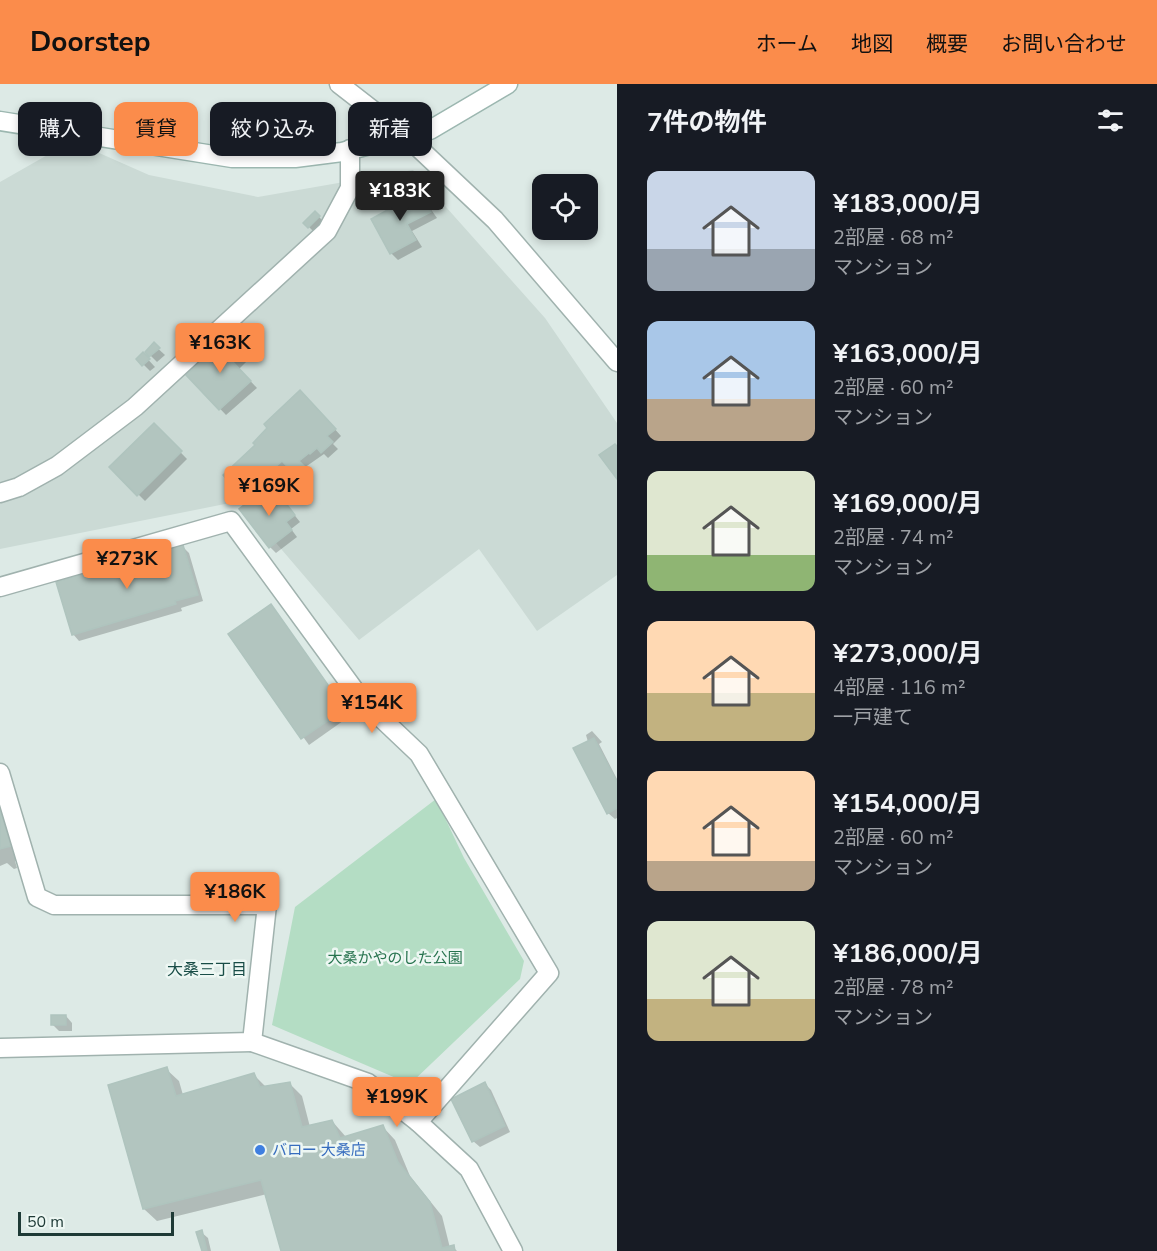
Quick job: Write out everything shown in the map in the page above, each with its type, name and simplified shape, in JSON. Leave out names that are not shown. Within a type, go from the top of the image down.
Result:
[{"type":"street","points":[[339,84],[362,102]]},
{"type":"street","points":[[432,129],[508,84]]},
{"type":"street","points":[[0,121],[232,158],[295,158],[348,149]]},
{"type":"street","points":[[0,493],[19,487],[57,466],[135,407],[327,231],[350,188],[350,156]]},
{"type":"street","points":[[427,156],[495,220],[617,362]]},
{"type":"street","points":[[0,587],[231,521],[361,699],[419,754],[549,973],[418,1122]]},
{"type":"street","points":[[0,773],[37,897],[54,905],[267,905],[252,1042]]},
{"type":"street","points":[[0,1048],[252,1042],[368,1083],[418,1122],[469,1170],[513,1251]]},
{"type":"shaded area","points":[[102,154],[149,175],[258,197],[413,170],[545,318],[617,423],[617,575],[537,631],[479,549],[359,640],[240,501],[0,549],[0,182],[46,156]]},
{"type":"green space","name":"大桑かやのした公園","points":[[436,799],[464,858],[524,961],[520,979],[410,1084],[272,1025],[295,907]]},
{"type":"building","points":[[420,192],[431,212],[407,224],[416,240],[390,254],[371,219]]},
{"type":"building","points":[[315,211],[320,216],[308,228],[303,223]]},
{"type":"building","points":[[226,336],[242,353],[233,362],[251,381],[219,410],[186,375]]},
{"type":"building","points":[[154,342],[160,348],[149,357],[145,352]]},
{"type":"building","points":[[143,352],[150,359],[142,366],[136,359]]},
{"type":"building","points":[[300,390],[336,429],[327,436],[333,442],[321,453],[317,448],[299,461],[305,467],[296,476],[282,461],[243,497],[223,475],[255,445],[253,443],[267,428],[264,424]]},
{"type":"building","points":[[154,423],[182,451],[137,496],[109,467]]},
{"type":"building","points":[[615,444],[617,446],[617,479],[599,455]]},
{"type":"building","points":[[262,491],[269,500],[278,493],[295,515],[286,522],[292,530],[269,548],[239,509]]},
{"type":"building","points":[[183,545],[198,595],[175,601],[176,604],[72,635],[56,582]]},
{"type":"building","points":[[271,604],[345,709],[301,739],[228,634]]},
{"type":"building","points":[[594,738],[617,782],[617,808],[607,814],[573,748]]},
{"type":"building","points":[[0,809],[11,846],[0,849]]},
{"type":"building","points":[[51,1015],[66,1015],[66,1025],[51,1025]]},
{"type":"building","name":"バロー 大桑店","points":[[167,1067],[176,1096],[254,1073],[260,1087],[290,1082],[302,1127],[332,1120],[340,1138],[383,1125],[398,1162],[430,1202],[442,1248],[454,1245],[455,1251],[281,1251],[261,1180],[143,1209],[108,1085]]},
{"type":"building","points":[[485,1082],[505,1126],[472,1142],[451,1099]]},
{"type":"building","points":[[202,1230],[207,1251],[202,1251],[196,1232]]},
{"type":"place","name":"バロー 大桑店","points":[[260,1150]]},
{"type":"district","name":"大桑三丁目","points":[[207,970]]}]
